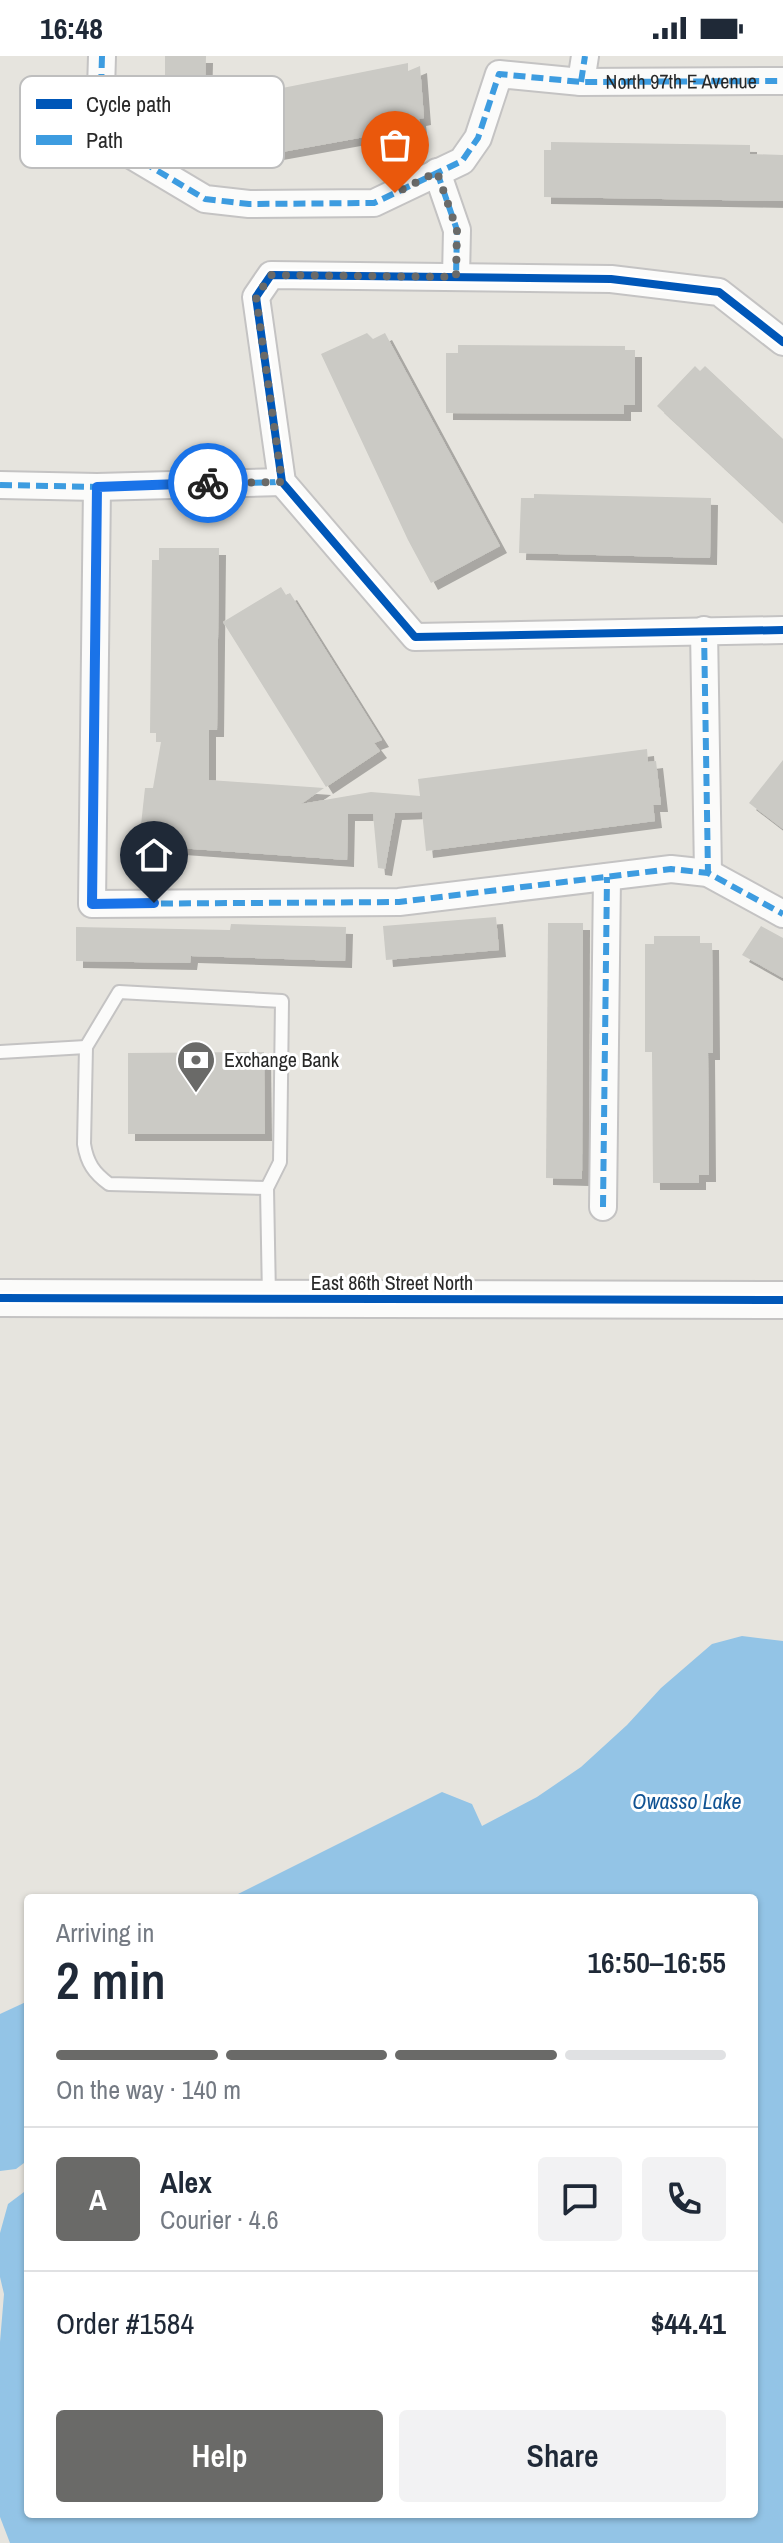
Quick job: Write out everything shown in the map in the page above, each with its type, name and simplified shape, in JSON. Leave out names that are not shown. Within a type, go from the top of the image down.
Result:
[{"type":"street","name":"North 97th E Avenue","points":[[101,76],[102,56]]},
{"type":"street","name":"North 97th E Avenue","points":[[581,82],[585,56]]},
{"type":"street","name":"North 97th E Avenue","points":[[153,168],[205,199],[249,204],[374,203],[462,161],[478,138],[499,74],[581,82],[783,81]]},
{"type":"street","points":[[437,172],[457,230],[456,277]]},
{"type":"street","points":[[783,342],[719,292],[611,279],[271,275],[256,297],[282,482],[415,637],[783,630]]},
{"type":"street","points":[[0,485],[97,487],[282,482]]},
{"type":"street","points":[[97,487],[92,904],[399,902],[671,869],[708,873],[783,914]]},
{"type":"street","points":[[704,630],[708,873]]},
{"type":"street","points":[[603,1207],[607,877]]},
{"type":"street","name":"East 86th Street North","points":[[0,1298],[783,1300]]},
{"type":"lane","points":[[267,1188],[109,1184],[95,1174],[86,1159],[84,1144],[86,1047],[119,992],[282,1001],[280,1162],[267,1188],[269,1298]]},
{"type":"lane","points":[[0,1052],[86,1047]]},
{"type":"water","name":"Owasso Lake","points":[[742,1636],[783,1641],[783,2543],[10,2543],[0,2517],[0,2342],[4,2294],[0,2277],[0,2233],[8,2204],[24,2192],[24,2518],[758,2518],[758,1894],[238,1894],[442,1792],[472,1804],[482,1826],[537,1797],[581,1767],[627,1725],[661,1688],[712,1644]]},
{"type":"water","points":[[24,2003],[24,2163],[16,2169],[0,2171],[0,2014]]},
{"type":"building","points":[[165,56],[206,56],[206,76],[165,76]]},
{"type":"building","points":[[408,63],[408,71],[420,66],[424,118],[419,119],[420,127],[284,152],[284,88]]},
{"type":"building","points":[[551,142],[750,145],[750,154],[783,155],[783,201],[544,197],[544,150],[551,150]]},
{"type":"building","points":[[367,333],[373,339],[385,333],[500,546],[431,583],[321,354]]},
{"type":"building","points":[[458,345],[625,346],[625,350],[635,350],[635,405],[624,405],[624,414],[446,413],[446,353],[458,353]]},
{"type":"building","points":[[695,366],[700,371],[705,366],[783,439],[783,523],[657,406]]},
{"type":"building","points":[[534,494],[711,498],[710,558],[519,553],[521,498],[534,498]]},
{"type":"building","points":[[159,548],[219,548],[217,730],[209,730],[209,780],[324,788],[301,804],[371,792],[420,796],[418,779],[647,749],[648,762],[656,761],[661,805],[653,805],[655,821],[426,851],[422,812],[395,813],[385,869],[378,868],[373,814],[348,814],[347,860],[150,846],[152,834],[140,834],[145,788],[153,788],[161,742],[156,742],[156,733],[150,733],[152,560],[159,560]]},
{"type":"building","points":[[281,587],[286,595],[290,593],[382,740],[374,743],[380,751],[326,787],[223,622]]},
{"type":"building","points":[[783,760],[783,829],[749,803]]},
{"type":"building","points":[[496,917],[499,950],[386,960],[383,926]]},
{"type":"building","points":[[548,923],[583,923],[582,1179],[546,1178]]},
{"type":"building","points":[[231,924],[346,927],[345,961],[191,956],[190,963],[76,961],[76,927],[230,930]]},
{"type":"building","points":[[761,926],[783,938],[783,978],[742,955]]},
{"type":"building","points":[[654,936],[700,936],[700,943],[712,943],[713,1053],[708,1053],[709,1175],[699,1175],[699,1183],[653,1183],[652,1052],[645,1052],[645,944],[654,944]]},
{"type":"building","name":"Exchange Bank","points":[[264,1052],[265,1134],[128,1134],[128,1053]]},
{"type":"marked path","points":[[101,76],[102,56]]},
{"type":"marked path","points":[[581,82],[585,56]]},
{"type":"marked path","points":[[153,168],[205,199],[249,204],[374,203],[462,161],[478,138],[499,74],[581,82],[783,81]]},
{"type":"marked path","points":[[437,172],[457,230],[456,277]]},
{"type":"marked path","points":[[0,485],[97,487],[282,482]]},
{"type":"marked path","points":[[97,487],[92,904],[399,902],[671,869],[708,873],[783,914]]},
{"type":"marked path","points":[[704,630],[708,873]]},
{"type":"marked path","points":[[603,1207],[607,877]]},
{"type":"cycle path","points":[[783,342],[719,292],[611,279],[271,275],[256,297],[282,482],[415,637],[783,630]]},
{"type":"cycle path","points":[[0,1298],[783,1300]]},
{"type":"way so far","points":[[208,483],[282,482],[256,297],[271,275],[456,277],[457,230],[437,172],[395,193]]},
{"type":"place","name":"Exchange Bank","points":[[196,1094]]},
{"type":"route","points":[[154,903],[92,904],[97,487],[208,483]]}]
